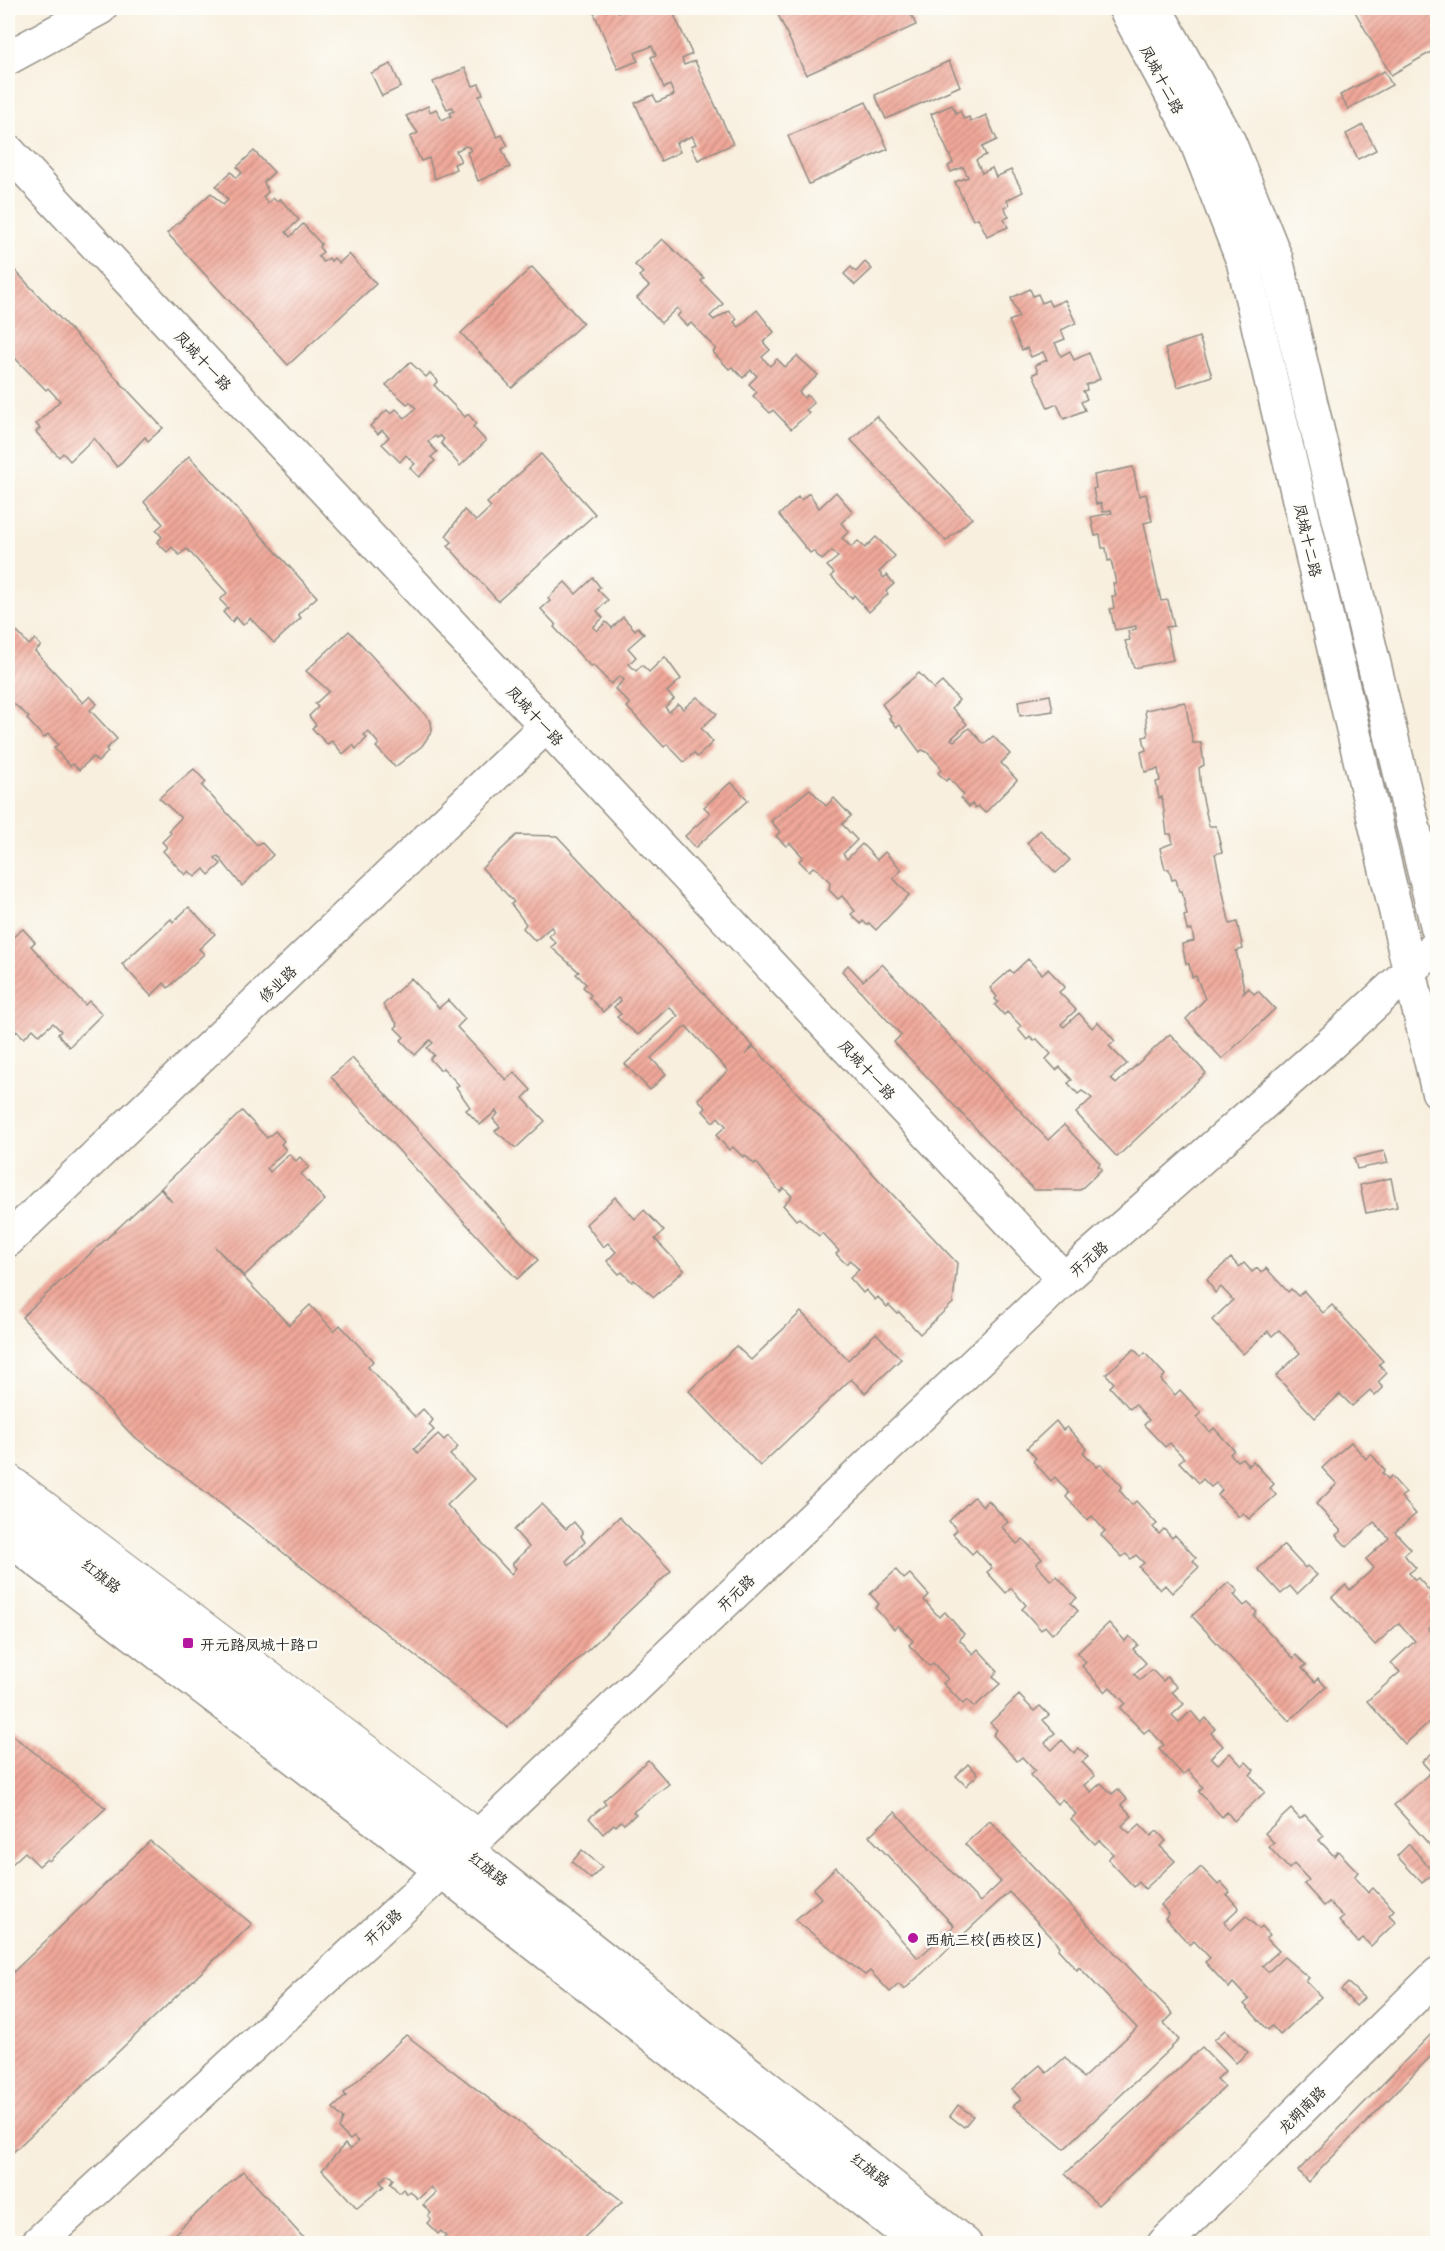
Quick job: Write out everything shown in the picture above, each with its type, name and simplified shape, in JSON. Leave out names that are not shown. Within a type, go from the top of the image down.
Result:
[{"type":"street","points":[[8,58],[100,8]]},
{"type":"street","name":"凤城十二路","points":[[1125,8],[1194,136],[1243,261],[1412,971],[1437,1092]]},
{"type":"street","name":"凤城十二路","points":[[1155,8],[1229,142],[1276,260],[1437,929]]},
{"type":"street","name":"凤城十一路","points":[[8,152],[1064,1279]]},
{"type":"street","name":"修业路","points":[[8,1240],[546,726]]},
{"type":"street","name":"开元路","points":[[37,2244],[463,1851],[1064,1279],[1412,971],[1437,945]]},
{"type":"street","points":[[8,1476],[463,1851]]},
{"type":"street","name":"红旗路","points":[[8,1500],[224,1671],[463,1851],[965,2244]]},
{"type":"street","name":"红旗路","points":[[8,1538],[463,1851],[919,2244]]},
{"type":"street","name":"龙朔南路","points":[[1164,2244],[1437,1974]]},
{"type":"building","points":[[606,8],[616,8],[618,12],[628,8],[671,8],[692,54],[682,59],[684,65],[695,61],[733,144],[698,160],[691,146],[696,144],[692,136],[676,143],[680,152],[661,161],[635,103],[653,95],[657,102],[674,95],[670,85],[664,88],[651,57],[656,55],[652,46],[635,53],[638,61],[618,69],[594,13]]},
{"type":"building","points":[[775,8],[908,8],[916,25],[806,75]]},
{"type":"building","points":[[1353,8],[1428,8],[1438,23],[1438,48],[1391,75]]},
{"type":"building","points":[[949,61],[960,86],[886,119],[875,95]]},
{"type":"building","points":[[391,64],[401,87],[382,96],[371,73]]},
{"type":"building","points":[[465,68],[473,86],[479,84],[483,94],[479,96],[497,137],[502,135],[508,146],[502,149],[510,167],[478,181],[467,152],[471,151],[465,146],[456,151],[461,161],[454,164],[456,169],[435,179],[429,158],[421,161],[410,137],[418,133],[406,116],[428,106],[430,112],[436,109],[442,120],[451,116],[450,113],[454,111],[452,107],[447,109],[433,82]]},
{"type":"building","points":[[1384,71],[1392,85],[1348,109],[1340,95]]},
{"type":"building","points":[[866,102],[888,149],[809,184],[788,136]]},
{"type":"building","points":[[952,105],[956,113],[960,111],[964,119],[969,117],[971,122],[986,115],[997,140],[982,147],[986,155],[976,160],[982,173],[992,168],[996,177],[1011,170],[1023,192],[1007,200],[1009,205],[1004,207],[1009,217],[1004,219],[1008,227],[987,236],[978,218],[973,220],[955,182],[968,177],[963,167],[951,172],[948,166],[953,163],[931,114]]},
{"type":"building","points":[[1363,125],[1376,150],[1358,159],[1346,134]]},
{"type":"building","points":[[254,151],[274,172],[264,182],[268,192],[263,197],[268,203],[273,198],[276,201],[280,199],[299,220],[286,232],[290,237],[303,224],[321,244],[319,247],[323,252],[318,256],[323,262],[334,258],[339,263],[349,254],[376,284],[288,365],[167,233],[211,193],[223,205],[228,200],[216,186],[231,172],[236,177],[242,173],[237,167]]},
{"type":"building","points":[[662,239],[704,278],[701,281],[723,304],[710,316],[714,320],[729,311],[737,319],[734,322],[739,327],[757,310],[774,332],[763,342],[770,350],[762,357],[770,366],[777,359],[785,367],[797,356],[818,375],[799,392],[804,398],[807,395],[814,403],[806,410],[809,413],[791,429],[773,410],[770,413],[753,396],[757,392],[749,384],[757,376],[751,370],[743,378],[732,367],[729,369],[713,352],[716,349],[691,323],[687,326],[677,316],[681,312],[677,308],[661,323],[637,298],[649,286],[639,276],[643,273],[635,265]]},
{"type":"building","points":[[865,262],[872,269],[855,285],[844,274],[851,267],[856,272]]},
{"type":"building","points":[[9,264],[163,428],[148,441],[145,437],[117,467],[94,438],[70,461],[63,453],[59,457],[36,432],[40,428],[36,424],[60,401],[14,357],[8,363]]},
{"type":"building","points":[[532,267],[583,323],[512,388],[461,333]]},
{"type":"building","points":[[1030,289],[1033,296],[1038,294],[1042,303],[1048,300],[1051,306],[1065,300],[1076,323],[1061,330],[1065,339],[1055,343],[1061,356],[1070,351],[1074,360],[1089,353],[1100,379],[1086,385],[1087,390],[1083,391],[1087,399],[1081,402],[1085,410],[1064,419],[1057,404],[1048,408],[1033,374],[1038,372],[1035,365],[1047,360],[1043,352],[1031,357],[1027,348],[1022,350],[1009,321],[1019,317],[1011,298]]},
{"type":"building","points":[[1199,337],[1212,376],[1178,387],[1165,349]]},
{"type":"building","points":[[410,362],[426,377],[430,373],[438,381],[434,385],[465,417],[468,414],[476,423],[473,427],[486,441],[460,466],[441,443],[444,439],[435,436],[428,442],[437,452],[431,457],[435,461],[419,477],[410,468],[415,464],[406,455],[400,462],[382,444],[389,437],[382,430],[378,434],[370,426],[387,410],[391,414],[396,409],[405,418],[416,408],[410,402],[407,404],[386,385]]},
{"type":"building","points":[[876,416],[972,518],[946,541],[851,440]]},
{"type":"building","points":[[541,454],[595,514],[498,601],[448,546],[452,542],[446,536],[464,510],[476,521],[491,507],[487,503]]},
{"type":"building","points":[[189,456],[317,597],[298,614],[301,618],[274,643],[250,618],[243,625],[236,617],[232,622],[223,612],[228,608],[220,600],[227,593],[187,549],[179,555],[172,547],[167,552],[157,542],[162,537],[156,530],[163,524],[144,502]]},
{"type":"building","points":[[1133,467],[1139,496],[1146,494],[1152,521],[1144,523],[1161,601],[1168,600],[1174,626],[1166,627],[1173,660],[1134,668],[1125,641],[1130,640],[1128,631],[1136,629],[1136,626],[1115,630],[1110,609],[1114,608],[1112,596],[1116,596],[1113,583],[1116,583],[1111,560],[1108,561],[1106,548],[1102,548],[1100,535],[1095,536],[1091,517],[1112,513],[1111,510],[1103,512],[1101,503],[1096,504],[1093,489],[1096,488],[1094,475]]},
{"type":"building","points":[[836,492],[853,512],[841,523],[849,532],[842,538],[851,547],[858,541],[865,548],[876,537],[895,556],[879,572],[884,578],[887,575],[894,584],[886,591],[888,594],[869,612],[854,595],[852,598],[831,576],[834,573],[827,566],[838,557],[832,551],[822,560],[813,551],[810,553],[779,515],[798,497],[801,500],[809,493],[819,508]]},
{"type":"building","points":[[593,578],[600,587],[597,589],[608,600],[597,611],[603,618],[593,627],[597,631],[606,622],[612,628],[623,617],[635,630],[638,627],[644,634],[628,648],[636,657],[629,664],[636,671],[642,665],[649,672],[665,657],[681,679],[667,692],[674,699],[665,707],[669,712],[678,704],[683,709],[697,697],[717,714],[701,728],[713,742],[697,757],[694,753],[684,762],[667,744],[664,747],[627,707],[630,704],[615,689],[624,680],[620,676],[611,684],[593,665],[591,667],[554,627],[556,625],[541,609],[550,601],[548,598],[565,582],[576,594]]},
{"type":"building","points":[[8,622],[29,645],[35,639],[41,646],[35,651],[83,703],[90,696],[97,704],[90,710],[117,739],[106,749],[108,752],[98,762],[93,757],[79,770],[73,764],[70,766],[54,748],[58,744],[48,734],[44,738],[27,719],[29,717],[8,699]]},
{"type":"building","points":[[349,631],[431,721],[432,731],[422,746],[395,767],[376,747],[379,744],[368,731],[364,735],[367,738],[356,749],[353,745],[343,754],[332,741],[327,744],[312,728],[316,725],[309,716],[318,707],[315,704],[329,691],[306,671]]},
{"type":"building","points":[[919,673],[934,689],[942,682],[959,700],[952,708],[967,724],[951,739],[954,741],[969,728],[984,744],[993,736],[1010,754],[1001,763],[1017,780],[985,813],[978,806],[975,808],[972,804],[969,807],[961,798],[964,795],[949,778],[946,781],[938,773],[941,770],[939,765],[927,752],[922,750],[920,752],[900,725],[897,727],[889,718],[891,716],[882,704]]},
{"type":"building","points":[[1050,695],[1053,711],[1020,716],[1018,701]]},
{"type":"building","points":[[1185,702],[1193,743],[1201,743],[1204,765],[1199,768],[1201,790],[1209,826],[1216,826],[1222,852],[1215,854],[1229,921],[1230,924],[1237,922],[1243,949],[1236,951],[1245,992],[1249,988],[1254,994],[1258,991],[1275,1009],[1222,1059],[1186,1019],[1205,999],[1196,976],[1192,977],[1189,964],[1186,964],[1182,944],[1194,941],[1192,930],[1187,930],[1184,916],[1187,915],[1182,891],[1179,891],[1176,879],[1172,880],[1169,869],[1165,869],[1161,853],[1160,848],[1173,843],[1171,834],[1167,834],[1162,797],[1159,798],[1156,782],[1160,781],[1158,769],[1145,772],[1141,752],[1146,750],[1143,737],[1148,736],[1145,710]]},
{"type":"building","points":[[194,769],[206,782],[202,786],[257,845],[261,842],[273,855],[242,886],[218,856],[215,858],[221,864],[209,875],[204,869],[195,877],[189,871],[185,875],[163,851],[167,847],[162,842],[171,833],[169,830],[181,818],[159,798]]},
{"type":"building","points":[[731,782],[748,800],[695,848],[685,836],[710,813],[704,807]]},
{"type":"building","points":[[810,789],[826,806],[834,798],[851,816],[842,824],[857,840],[843,854],[847,859],[862,844],[877,860],[885,852],[902,870],[893,878],[909,895],[876,930],[869,923],[867,925],[863,921],[861,924],[851,914],[855,911],[842,896],[838,899],[829,890],[830,882],[817,869],[813,867],[809,871],[799,861],[803,857],[790,843],[786,846],[776,836],[780,832],[771,821]]},
{"type":"building","points":[[1040,830],[1070,860],[1056,873],[1027,843]]},
{"type":"building","points":[[517,835],[557,836],[753,1046],[745,1055],[754,1047],[957,1263],[953,1303],[920,1334],[899,1312],[897,1313],[889,1305],[887,1307],[878,1297],[875,1300],[866,1290],[863,1293],[850,1278],[859,1270],[850,1260],[846,1264],[836,1254],[839,1251],[822,1233],[819,1236],[799,1218],[796,1220],[783,1205],[792,1196],[784,1188],[780,1192],[756,1162],[754,1164],[745,1155],[743,1157],[733,1147],[729,1150],[716,1135],[726,1126],[718,1117],[713,1122],[703,1111],[706,1108],[698,1099],[728,1071],[686,1026],[651,1058],[666,1074],[650,1090],[625,1064],[678,1016],[669,1007],[638,1035],[617,1017],[621,1014],[614,1007],[621,1001],[618,998],[603,1012],[589,997],[591,995],[583,987],[586,984],[576,974],[579,972],[551,947],[556,943],[549,936],[554,931],[551,927],[535,941],[523,928],[526,924],[511,904],[514,902],[482,868]]},
{"type":"building","points":[[189,907],[215,934],[199,949],[204,954],[168,988],[164,983],[151,996],[122,964],[171,919],[173,922]]},
{"type":"building","points":[[23,929],[35,942],[31,946],[85,1005],[89,1001],[102,1014],[69,1047],[58,1034],[61,1031],[53,1023],[39,1035],[33,1029],[24,1038],[17,1031],[13,1035],[8,1029],[8,981],[11,977],[8,973],[8,937],[10,935],[12,938]]},
{"type":"building","points":[[1028,959],[1042,974],[1048,969],[1065,987],[1059,992],[1076,1010],[1061,1024],[1064,1027],[1079,1013],[1092,1028],[1098,1022],[1115,1041],[1109,1046],[1127,1064],[1111,1078],[1116,1084],[1170,1034],[1206,1073],[1117,1157],[1076,1113],[1092,1098],[1082,1091],[1078,1094],[1068,1083],[1072,1080],[1060,1067],[1056,1070],[1046,1059],[1051,1054],[1037,1039],[1034,1041],[1030,1037],[1027,1040],[1018,1029],[1021,1026],[1007,1012],[1004,1015],[995,1005],[998,1002],[995,999],[997,997],[990,988],[1010,970],[1013,973]]},
{"type":"building","points":[[882,964],[1048,1140],[1064,1125],[1100,1163],[1098,1166],[1102,1169],[1080,1190],[1034,1190],[894,1042],[901,1035],[842,971],[848,965],[863,981]]},
{"type":"building","points":[[411,978],[439,1008],[448,1000],[465,1019],[457,1027],[506,1080],[514,1072],[531,1090],[523,1098],[545,1121],[516,1148],[495,1131],[500,1127],[493,1119],[498,1114],[496,1111],[480,1125],[466,1110],[470,1107],[456,1087],[459,1085],[443,1068],[440,1070],[430,1059],[434,1055],[427,1048],[433,1043],[430,1040],[415,1055],[401,1040],[404,1037],[395,1028],[398,1025],[383,1005]]},
{"type":"building","points":[[352,1058],[538,1260],[517,1279],[331,1077]]},
{"type":"building","points":[[242,1111],[267,1138],[275,1131],[284,1141],[281,1144],[286,1150],[267,1168],[270,1172],[289,1154],[296,1161],[300,1157],[309,1167],[301,1174],[325,1200],[244,1276],[215,1247],[289,1325],[310,1305],[334,1331],[340,1325],[373,1361],[368,1367],[415,1417],[423,1409],[433,1420],[429,1425],[434,1430],[414,1449],[418,1453],[438,1434],[444,1440],[448,1436],[458,1447],[450,1455],[474,1479],[447,1505],[511,1574],[516,1568],[512,1564],[529,1547],[514,1530],[541,1504],[566,1529],[574,1522],[583,1533],[581,1536],[585,1542],[566,1561],[570,1565],[619,1517],[671,1571],[507,1727],[131,1434],[22,1317],[160,1189],[172,1202],[161,1188]]},
{"type":"building","points":[[1384,1151],[1388,1163],[1357,1169],[1354,1158]]},
{"type":"building","points":[[1391,1178],[1397,1207],[1366,1213],[1360,1185]]},
{"type":"building","points":[[615,1197],[635,1219],[644,1210],[664,1231],[655,1239],[684,1270],[654,1297],[622,1272],[619,1274],[607,1261],[616,1252],[608,1243],[603,1247],[586,1224]]},
{"type":"building","points":[[1231,1258],[1239,1267],[1244,1263],[1252,1272],[1257,1268],[1261,1273],[1266,1268],[1288,1292],[1291,1289],[1298,1296],[1304,1291],[1323,1313],[1332,1305],[1383,1361],[1379,1364],[1387,1373],[1378,1382],[1383,1388],[1375,1396],[1370,1390],[1352,1406],[1340,1394],[1315,1418],[1276,1376],[1300,1353],[1279,1330],[1272,1336],[1268,1331],[1243,1354],[1212,1320],[1233,1300],[1221,1287],[1215,1293],[1207,1279]]},
{"type":"building","points":[[801,1312],[848,1360],[876,1333],[901,1359],[865,1393],[851,1379],[760,1466],[689,1391],[736,1346],[751,1360]]},
{"type":"building","points":[[1134,1349],[1141,1357],[1145,1353],[1165,1375],[1161,1380],[1175,1395],[1180,1390],[1201,1413],[1196,1417],[1210,1432],[1214,1428],[1234,1450],[1230,1454],[1237,1461],[1242,1458],[1249,1466],[1253,1461],[1274,1484],[1270,1488],[1276,1495],[1249,1519],[1243,1513],[1239,1517],[1218,1495],[1222,1490],[1216,1483],[1211,1487],[1203,1479],[1199,1483],[1179,1462],[1184,1458],[1170,1443],[1165,1447],[1144,1425],[1149,1420],[1135,1404],[1130,1409],[1110,1387],[1114,1383],[1106,1374]]},
{"type":"building","points":[[1056,1421],[1063,1430],[1067,1427],[1087,1449],[1083,1452],[1097,1467],[1101,1464],[1122,1486],[1119,1490],[1132,1505],[1136,1501],[1157,1524],[1153,1527],[1159,1534],[1164,1529],[1172,1538],[1175,1535],[1196,1558],[1193,1561],[1199,1567],[1172,1593],[1165,1585],[1160,1590],[1139,1567],[1144,1563],[1136,1555],[1131,1559],[1126,1554],[1122,1557],[1101,1535],[1105,1531],[1092,1516],[1087,1520],[1066,1497],[1069,1493],[1055,1477],[1051,1481],[1033,1461],[1036,1458],[1027,1448]]},
{"type":"building","points":[[1351,1442],[1366,1459],[1371,1454],[1385,1470],[1382,1473],[1388,1479],[1391,1476],[1406,1493],[1401,1497],[1416,1514],[1395,1532],[1411,1549],[1404,1555],[1416,1568],[1409,1573],[1415,1580],[1418,1578],[1433,1595],[1429,1599],[1438,1609],[1438,1621],[1428,1629],[1438,1639],[1438,1732],[1429,1722],[1405,1744],[1367,1701],[1400,1672],[1391,1663],[1415,1641],[1399,1623],[1375,1645],[1332,1597],[1346,1585],[1350,1590],[1374,1568],[1366,1559],[1389,1538],[1374,1522],[1347,1547],[1336,1535],[1341,1531],[1316,1504],[1337,1484],[1322,1468]]},
{"type":"building","points":[[974,1497],[983,1506],[988,1500],[1008,1522],[1002,1527],[1017,1544],[1023,1539],[1042,1559],[1036,1564],[1051,1581],[1057,1576],[1077,1598],[1071,1603],[1078,1611],[1052,1634],[1045,1626],[1041,1630],[1022,1609],[1026,1605],[1011,1588],[1006,1593],[987,1572],[992,1568],[976,1550],[972,1554],[953,1534],[957,1530],[949,1521]]},
{"type":"building","points":[[1284,1545],[1305,1568],[1307,1566],[1317,1575],[1297,1594],[1290,1586],[1281,1594],[1258,1569]]},
{"type":"building","points":[[896,1570],[904,1579],[910,1574],[929,1595],[924,1600],[939,1617],[945,1612],[964,1634],[959,1639],[973,1654],[978,1649],[998,1671],[993,1676],[1000,1684],[974,1707],[967,1700],[963,1704],[943,1683],[948,1679],[933,1663],[929,1666],[909,1645],[913,1641],[898,1625],[894,1629],[875,1608],[879,1604],[870,1594]]},
{"type":"building","points":[[1229,1582],[1238,1591],[1234,1595],[1244,1606],[1248,1603],[1257,1612],[1254,1616],[1293,1658],[1296,1655],[1306,1665],[1302,1668],[1315,1682],[1318,1678],[1326,1687],[1289,1721],[1192,1616]]},
{"type":"building","points":[[1109,1623],[1125,1641],[1129,1636],[1138,1645],[1133,1649],[1146,1663],[1134,1674],[1140,1680],[1152,1670],[1163,1681],[1167,1677],[1177,1687],[1172,1692],[1184,1704],[1172,1715],[1179,1722],[1191,1711],[1201,1723],[1206,1718],[1215,1729],[1211,1733],[1223,1746],[1211,1757],[1218,1764],[1230,1753],[1242,1766],[1246,1762],[1254,1770],[1250,1775],[1265,1792],[1234,1821],[1227,1812],[1222,1817],[1199,1792],[1203,1787],[1188,1770],[1183,1775],[1159,1749],[1164,1745],[1149,1729],[1144,1733],[1120,1708],[1125,1703],[1110,1687],[1105,1692],[1082,1666],[1086,1662],[1077,1653]]},
{"type":"building","points":[[1019,1695],[1034,1711],[1040,1706],[1049,1715],[1043,1720],[1055,1733],[1045,1743],[1052,1750],[1062,1740],[1074,1753],[1079,1748],[1088,1757],[1082,1762],[1095,1776],[1084,1785],[1091,1792],[1101,1783],[1112,1794],[1118,1789],[1127,1799],[1121,1804],[1132,1816],[1122,1826],[1130,1833],[1140,1824],[1151,1836],[1157,1831],[1166,1841],[1160,1846],[1175,1861],[1145,1889],[1139,1882],[1134,1887],[1108,1859],[1113,1854],[1099,1840],[1095,1844],[1071,1819],[1076,1814],[1062,1799],[1057,1804],[1030,1775],[1035,1771],[1022,1757],[1017,1761],[993,1735],[997,1730],[990,1723]]},
{"type":"building","points":[[8,1732],[106,1808],[49,1861],[47,1859],[39,1866],[25,1852],[11,1865],[8,1864]]},
{"type":"building","points":[[1438,1748],[1438,1849],[1435,1851],[1394,1805],[1431,1772],[1422,1762]]},
{"type":"building","points":[[648,1760],[669,1784],[633,1812],[636,1814],[624,1824],[621,1821],[616,1826],[614,1824],[603,1834],[589,1818],[606,1804],[603,1801]]},
{"type":"building","points":[[968,1764],[978,1774],[966,1786],[956,1776]]},
{"type":"building","points":[[1291,1809],[1300,1819],[1305,1815],[1324,1836],[1319,1840],[1334,1856],[1338,1851],[1358,1872],[1354,1877],[1368,1893],[1373,1888],[1394,1910],[1389,1915],[1396,1922],[1371,1946],[1363,1938],[1358,1942],[1339,1921],[1344,1917],[1329,1902],[1324,1906],[1304,1884],[1309,1880],[1294,1864],[1289,1869],[1269,1847],[1274,1843],[1265,1833]]},
{"type":"building","points":[[895,1812],[980,1902],[1001,1882],[965,1844],[990,1821],[1173,2014],[1164,2023],[1179,2040],[1064,2149],[1013,2106],[1021,2099],[1012,2089],[1040,2065],[1047,2073],[1065,2057],[1083,2078],[1137,2028],[1079,1967],[1077,1970],[1058,1949],[1060,1946],[1009,1892],[904,1990],[899,1984],[890,1992],[870,1971],[865,1975],[795,1920],[821,1898],[813,1889],[836,1867],[918,1958],[954,1926],[869,1836]]},
{"type":"building","points":[[150,1841],[252,1924],[8,2157],[8,1977]]},
{"type":"building","points":[[1409,1844],[1434,1873],[1422,1883],[1397,1856]]},
{"type":"building","points":[[582,1850],[602,1867],[591,1879],[572,1862]]},
{"type":"building","points":[[1201,1867],[1218,1885],[1221,1882],[1230,1892],[1227,1895],[1239,1908],[1224,1922],[1231,1930],[1246,1916],[1259,1929],[1262,1926],[1270,1935],[1266,1938],[1279,1951],[1262,1966],[1268,1972],[1284,1957],[1309,1978],[1306,1981],[1321,1997],[1280,2035],[1272,2026],[1268,2030],[1244,2004],[1249,2000],[1233,1983],[1229,1988],[1205,1962],[1210,1958],[1194,1941],[1190,1945],[1165,1918],[1169,1914],[1161,1905]]},
{"type":"building","points":[[1348,1983],[1364,1998],[1356,2006],[1341,1990]]},
{"type":"building","points":[[1438,2027],[1438,2049],[1308,2182],[1298,2171]]},
{"type":"building","points":[[1225,2030],[1248,2052],[1236,2063],[1214,2040]]},
{"type":"building","points":[[406,2035],[622,2202],[577,2244],[428,2244],[434,2238],[439,2243],[446,2236],[441,2231],[438,2234],[427,2223],[431,2219],[428,2216],[431,2213],[423,2205],[436,2193],[431,2187],[418,2199],[410,2191],[407,2194],[403,2189],[399,2193],[390,2183],[393,2179],[388,2174],[380,2182],[384,2186],[357,2208],[322,2170],[345,2144],[350,2150],[358,2142],[354,2137],[350,2140],[339,2129],[343,2119],[333,2108],[346,2096],[344,2093]]},
{"type":"building","points":[[1202,2047],[1225,2071],[1217,2079],[1225,2087],[1098,2205],[1065,2174]]},
{"type":"building","points":[[958,2105],[973,2116],[964,2127],[950,2116]]},
{"type":"building","points":[[243,2171],[309,2244],[163,2244]]},
{"type":"place","name":"开元路凤城十路口","points":[[188,1643]]},
{"type":"place","name":"西航三校(西校区)","points":[[913,1938]]}]
